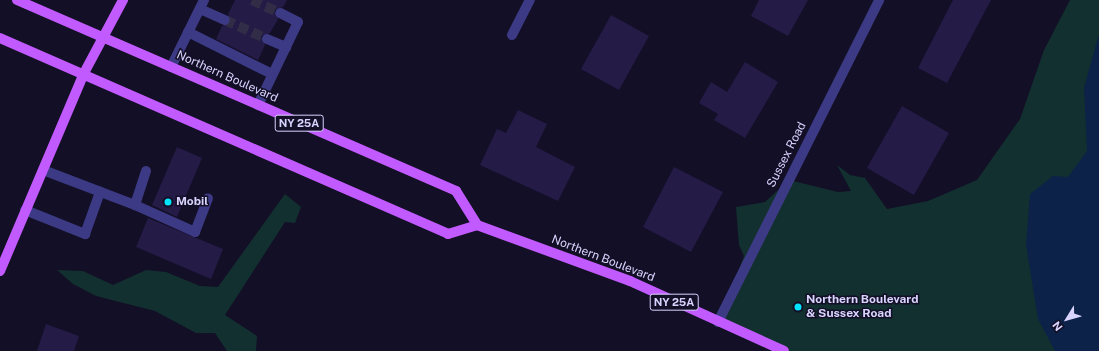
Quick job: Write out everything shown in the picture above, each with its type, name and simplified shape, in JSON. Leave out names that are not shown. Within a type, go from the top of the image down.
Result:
[{"type":"main road","name":"Northern Boulevard","points":[[17,0],[456,191],[477,226],[630,281],[784,351]]},
{"type":"main road","points":[[0,271],[83,74],[105,38],[123,0]]},
{"type":"main road","points":[[0,38],[448,234],[477,226]]},
{"type":"street","points":[[512,35],[530,0]]},
{"type":"street","name":"Sussex Road","points":[[718,322],[879,0]]},
{"type":"street","points":[[171,67],[202,4],[225,20]]},
{"type":"street","points":[[258,105],[298,22],[280,13]]},
{"type":"street","points":[[188,32],[272,74]]},
{"type":"street","points":[[268,39],[286,47]]},
{"type":"street","points":[[43,170],[134,205],[195,232],[208,198]]},
{"type":"street","points":[[134,205],[146,171]]},
{"type":"street","points":[[25,210],[85,234],[100,192]]},
{"type":"green space","points":[[1070,0],[1099,0],[1099,351],[784,351],[720,319],[744,256],[739,245],[736,207],[765,202],[789,180],[838,192],[851,191],[837,165],[850,175],[865,178],[887,209],[928,201],[977,180],[1020,119],[1044,50]]},
{"type":"green space","points":[[285,194],[301,207],[295,223],[285,222],[225,315],[257,336],[256,351],[227,351],[215,333],[196,333],[155,311],[96,296],[73,284],[57,270],[83,271],[113,285],[146,270],[166,272],[200,286],[218,287]]},
{"type":"water","points":[[1099,34],[1099,351],[1055,351],[1038,319],[1026,245],[1030,194],[1053,176],[1068,177],[1087,151],[1084,88]]},
{"type":"building","points":[[235,0],[287,0],[283,7],[274,10],[278,19],[270,33],[261,36],[265,45],[258,60],[216,39],[222,26],[231,23],[228,14]]},
{"type":"building","points":[[759,0],[808,0],[788,36],[751,16]]},
{"type":"building","points":[[953,0],[991,0],[947,83],[918,68]]},
{"type":"building","points":[[611,15],[649,36],[619,90],[581,69]]},
{"type":"building","points":[[745,62],[778,82],[745,138],[714,120],[718,114],[699,103],[711,82],[727,92]]},
{"type":"building","points":[[902,106],[949,133],[914,195],[867,168]]},
{"type":"building","points":[[518,110],[547,124],[536,147],[575,167],[558,201],[480,165],[497,129],[506,133]]},
{"type":"building","points":[[177,147],[202,158],[177,217],[152,205]]},
{"type":"building","points":[[674,167],[723,192],[691,252],[643,227]]},
{"type":"building","points":[[148,218],[223,249],[211,279],[136,247]]},
{"type":"building","points":[[46,324],[79,336],[74,351],[37,351]]},
{"type":"tunnel","points":[[252,0],[280,13]]},
{"type":"tunnel","points":[[225,20],[267,39]]},
{"type":"place","name":"Mobil","points":[[168,202]]},
{"type":"place","name":"Northern Boulevard & Sussex Road","points":[[798,307]]}]
